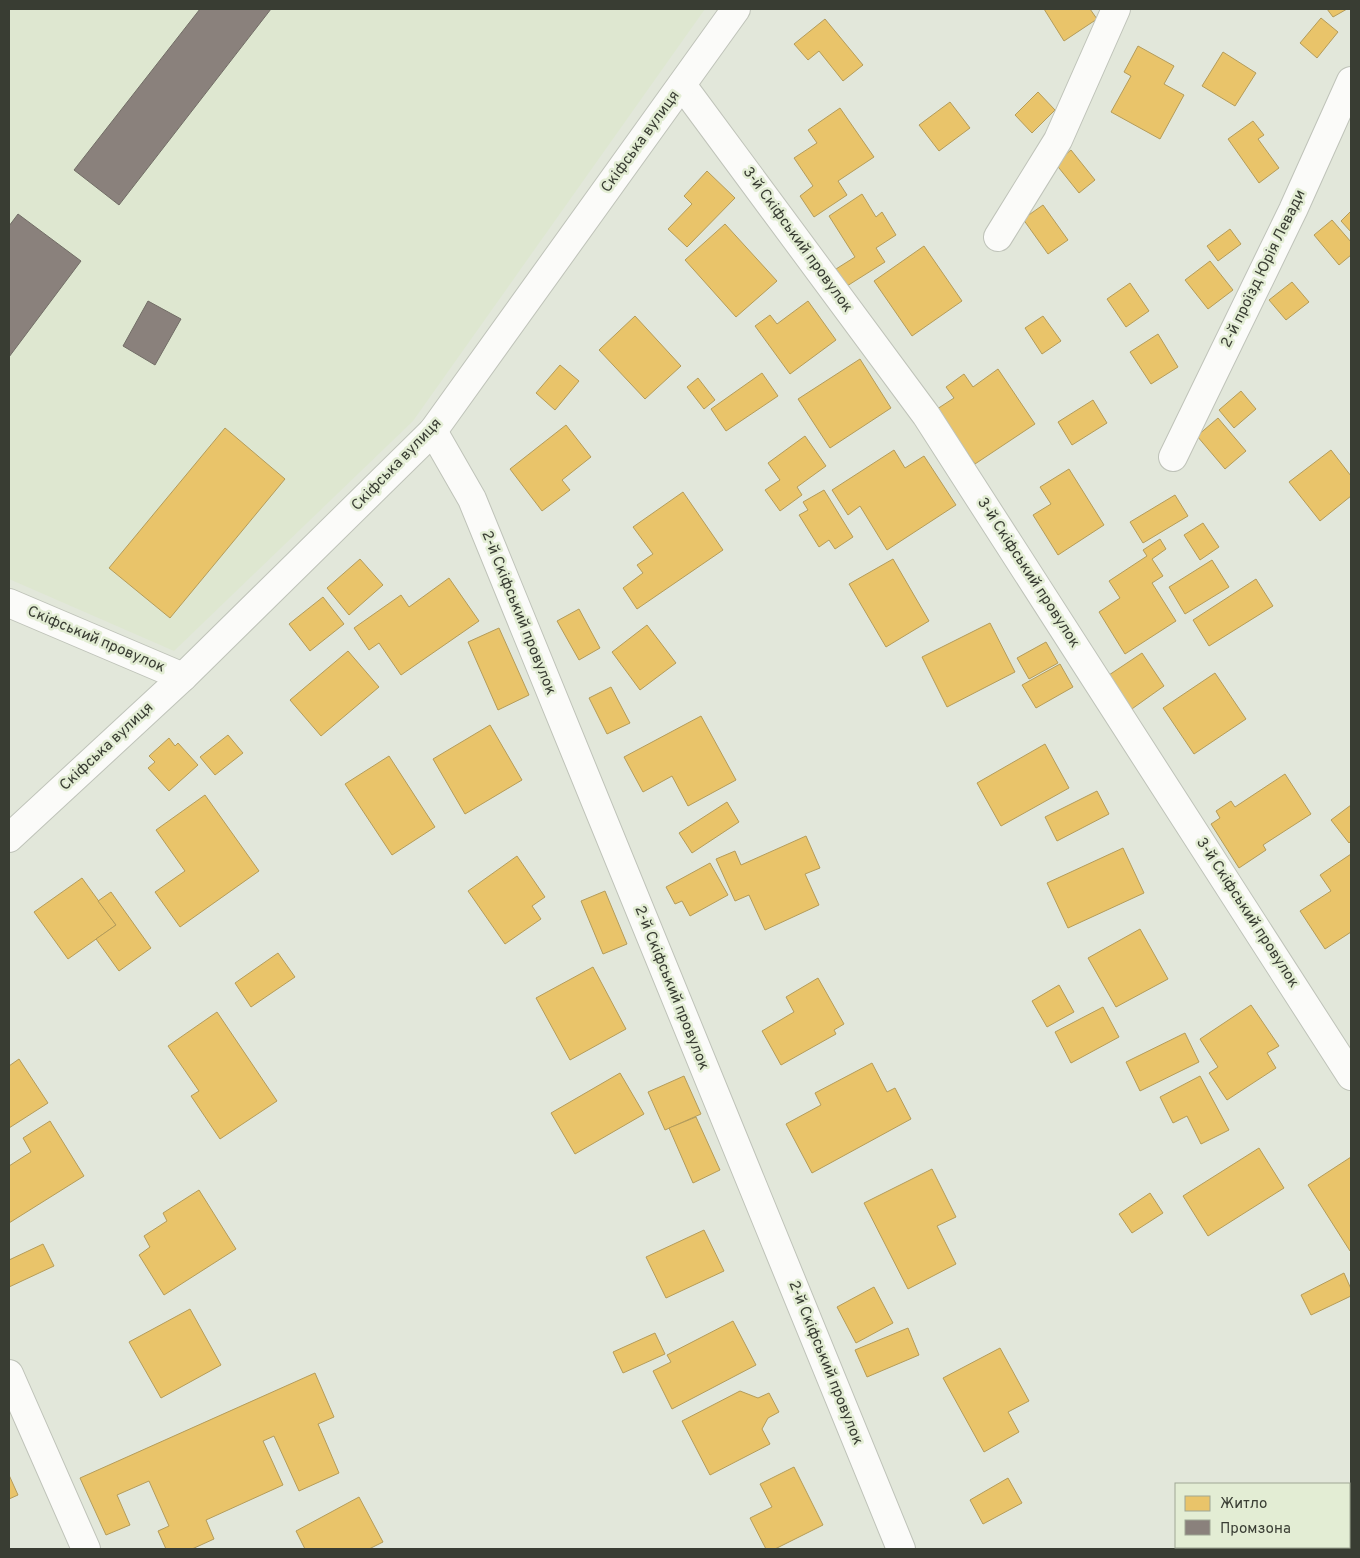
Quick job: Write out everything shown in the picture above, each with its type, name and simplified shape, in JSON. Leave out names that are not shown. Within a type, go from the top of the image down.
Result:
[{"type":"street","name":"Скіфська вулиця","points":[[9,838],[183,677],[433,431],[736,9]]},
{"type":"street","points":[[998,237],[1058,140],[1116,9]]},
{"type":"street","name":"2-й проїзд Юрія Левади","points":[[1173,456],[1293,210],[1351,81]]},
{"type":"street","name":"3-й Скіфський провулок","points":[[682,85],[926,415],[1351,1076]]},
{"type":"street","name":"2-й Скіфський провулок","points":[[433,431],[475,508],[901,1549]]},
{"type":"street","name":"Скіфський провулок","points":[[9,603],[183,677]]},
{"type":"street","points":[[9,1374],[86,1549]]},
{"type":"shaded area","points":[[9,9],[705,9],[413,421],[174,651],[9,579]]},
{"type":"building: Житло","points":[[1044,9],[1090,9],[1097,19],[1064,41]]},
{"type":"building: Житло","points":[[1327,9],[1347,9],[1333,17]]},
{"type":"building: Житло","points":[[1321,18],[1338,32],[1317,58],[1300,43]]},
{"type":"building: Житло","points":[[825,19],[863,65],[843,81],[819,51],[808,60],[794,44]]},
{"type":"building: Житло","points":[[1138,46],[1174,66],[1164,84],[1184,95],[1160,139],[1111,112],[1131,76],[1124,72]]},
{"type":"building: Житло","points":[[1223,52],[1256,73],[1235,106],[1202,86]]},
{"type":"building: Житло","points":[[1038,92],[1055,110],[1032,133],[1015,115]]},
{"type":"building: Житло","points":[[950,102],[970,128],[939,151],[919,125]]},
{"type":"building: Житло","points":[[840,108],[874,157],[838,181],[847,195],[814,217],[800,196],[813,186],[794,158],[817,143],[808,130]]},
{"type":"building: Житло","points":[[1253,121],[1264,135],[1258,139],[1279,168],[1259,183],[1228,139]]},
{"type":"building: Житло","points":[[1071,150],[1095,180],[1079,193],[1055,163]]},
{"type":"building: Житло","points":[[707,171],[735,198],[687,247],[668,229],[692,204],[684,196]]},
{"type":"building: Житло","points":[[862,194],[876,217],[882,212],[896,235],[876,248],[885,262],[847,286],[836,269],[855,257],[829,216]]},
{"type":"building: Житло","points":[[1043,205],[1068,240],[1048,254],[1023,219]]},
{"type":"building: Житло","points":[[1351,211],[1351,232],[1341,221]]},
{"type":"building: Житло","points":[[1332,220],[1351,242],[1351,255],[1339,265],[1314,235]]},
{"type":"building: Житло","points":[[725,224],[777,281],[736,317],[685,260]]},
{"type":"building: Житло","points":[[1230,229],[1241,244],[1218,261],[1207,246]]},
{"type":"building: Житло","points":[[924,246],[962,301],[912,336],[874,281]]},
{"type":"building: Житло","points":[[1210,261],[1233,290],[1208,309],[1185,280]]},
{"type":"building: Житло","points":[[1292,282],[1309,302],[1286,320],[1269,300]]},
{"type":"building: Житло","points":[[1130,283],[1149,311],[1126,327],[1107,299]]},
{"type":"building: Житло","points":[[808,301],[836,340],[790,374],[755,326],[770,315],[777,324]]},
{"type":"building: Житло","points":[[635,316],[681,366],[645,399],[599,350]]},
{"type":"building: Житло","points":[[1043,316],[1061,341],[1042,354],[1025,328]]},
{"type":"building: Житло","points":[[1158,334],[1178,367],[1151,384],[1130,352]]},
{"type":"building: Житло","points":[[860,359],[891,408],[830,448],[798,399]]},
{"type":"building: Житло","points":[[560,365],[579,381],[555,410],[536,393]]},
{"type":"building: Житло","points":[[998,369],[1035,424],[975,464],[937,409],[954,398],[946,387],[964,374],[973,387]]},
{"type":"building: Житло","points":[[762,373],[778,396],[726,431],[711,409]]},
{"type":"building: Житло","points":[[698,378],[715,400],[704,409],[687,387]]},
{"type":"building: Житло","points":[[1241,391],[1256,409],[1234,428],[1219,410]]},
{"type":"building: Житло","points":[[1093,400],[1107,423],[1072,445],[1058,422]]},
{"type":"building: Житло","points":[[1218,418],[1246,451],[1225,469],[1197,436]]},
{"type":"building: Житло","points":[[566,425],[591,457],[562,480],[570,490],[542,511],[510,469]]},
{"type":"building: Житло","points":[[225,428],[285,479],[170,618],[109,568]]},
{"type":"building: Житло","points":[[805,436],[826,466],[797,487],[802,495],[780,511],[765,490],[780,480],[768,463]]},
{"type":"building: Житло","points":[[894,450],[905,468],[924,456],[956,505],[887,550],[860,506],[848,515],[832,490]]},
{"type":"building: Житло","points":[[1331,450],[1351,476],[1351,496],[1320,521],[1289,482]]},
{"type":"building: Житло","points":[[1069,469],[1104,525],[1058,555],[1033,515],[1051,504],[1040,487]]},
{"type":"building: Житло","points":[[824,490],[853,537],[835,549],[829,540],[819,547],[799,515],[808,510],[803,502]]},
{"type":"building: Житло","points":[[683,492],[723,550],[637,609],[623,588],[643,573],[637,565],[653,554],[633,527]]},
{"type":"building: Житло","points":[[1175,495],[1188,516],[1143,543],[1130,522]]},
{"type":"building: Житло","points":[[1203,523],[1219,547],[1200,560],[1184,535]]},
{"type":"building: Житло","points":[[1160,539],[1166,549],[1152,559],[1163,576],[1152,583],[1176,621],[1125,654],[1099,612],[1120,598],[1109,581],[1147,556],[1143,550]]},
{"type":"building: Житло","points":[[360,559],[383,585],[349,615],[327,588]]},
{"type":"building: Житло","points":[[893,559],[929,621],[886,647],[849,584]]},
{"type":"building: Житло","points":[[1212,560],[1229,587],[1185,614],[1169,587]]},
{"type":"building: Житло","points":[[449,578],[479,621],[401,675],[379,643],[369,650],[354,628],[401,595],[409,607]]},
{"type":"building: Житло","points":[[1256,579],[1273,606],[1209,646],[1193,620]]},
{"type":"building: Житло","points":[[323,597],[344,624],[310,651],[289,624]]},
{"type":"building: Житло","points":[[579,609],[600,648],[579,660],[557,621]]},
{"type":"building: Житло","points":[[990,623],[1015,672],[947,707],[922,657]]},
{"type":"building: Житло","points":[[647,625],[676,663],[640,690],[612,652]]},
{"type":"building: Житло","points":[[499,628],[529,695],[498,710],[468,642]]},
{"type":"building: Житло","points":[[1046,642],[1058,663],[1029,679],[1017,658]]},
{"type":"building: Житло","points":[[348,651],[379,687],[321,736],[290,700]]},
{"type":"building: Житло","points":[[1142,653],[1164,686],[1129,711],[1106,677]]},
{"type":"building: Житло","points":[[1060,664],[1073,687],[1036,708],[1022,685]]},
{"type":"building: Житло","points":[[1215,673],[1246,719],[1194,754],[1163,708]]},
{"type":"building: Житло","points":[[611,687],[630,723],[607,734],[589,698]]},
{"type":"building: Житло","points":[[701,716],[736,780],[688,806],[672,776],[643,792],[624,757]]},
{"type":"building: Житло","points":[[490,725],[522,780],[465,814],[433,759]]},
{"type":"building: Житло","points":[[228,735],[243,753],[215,775],[200,757]]},
{"type":"building: Житло","points":[[169,738],[175,746],[178,743],[198,765],[169,791],[148,768],[155,762],[149,756]]},
{"type":"building: Житло","points":[[1045,744],[1069,788],[1001,826],[977,783]]},
{"type":"building: Житло","points":[[389,756],[435,827],[392,855],[345,784]]},
{"type":"building: Житло","points":[[1285,774],[1311,814],[1263,845],[1266,850],[1239,868],[1211,824],[1220,818],[1216,811],[1231,801],[1235,807]]},
{"type":"building: Житло","points":[[1097,791],[1109,814],[1057,841],[1045,817]]},
{"type":"building: Житло","points":[[205,795],[259,871],[180,927],[155,892],[185,871],[156,830]]},
{"type":"building: Житло","points":[[727,802],[739,822],[692,853],[679,833]]},
{"type":"building: Житло","points":[[1351,805],[1351,841],[1349,843],[1331,820]]},
{"type":"building: Житло","points":[[806,836],[820,868],[805,874],[819,905],[765,930],[749,895],[735,901],[716,859],[735,851],[741,865]]},
{"type":"building: Житло","points":[[1123,848],[1144,893],[1068,928],[1047,883]]},
{"type":"building: Житло","points":[[1351,854],[1351,932],[1325,949],[1300,911],[1331,891],[1320,875]]},
{"type":"building: Житло","points":[[517,856],[545,897],[532,906],[541,919],[505,944],[468,891]]},
{"type":"building: Житло","points":[[710,863],[728,895],[690,916],[682,901],[675,904],[666,887]]},
{"type":"building: Житло","points":[[82,878],[116,925],[68,959],[34,912]]},
{"type":"building: Житло","points":[[605,891],[627,944],[603,954],[581,901]]},
{"type":"building: Житло","points":[[111,892],[151,948],[119,971],[96,939],[116,925],[98,901]]},
{"type":"building: Житло","points":[[1140,929],[1168,979],[1116,1007],[1088,958]]},
{"type":"building: Житло","points":[[278,953],[295,977],[251,1007],[235,983]]},
{"type":"building: Житло","points":[[593,967],[626,1029],[570,1060],[536,998]]},
{"type":"building: Житло","points":[[818,978],[844,1024],[834,1030],[836,1034],[781,1065],[762,1031],[794,1012],[786,997]]},
{"type":"building: Житло","points":[[1059,985],[1074,1012],[1047,1027],[1032,1001]]},
{"type":"building: Житло","points":[[1251,1005],[1279,1046],[1267,1053],[1276,1068],[1227,1100],[1209,1073],[1218,1067],[1200,1039]]},
{"type":"building: Житло","points":[[1103,1007],[1119,1037],[1071,1063],[1055,1032]]},
{"type":"building: Житло","points":[[217,1012],[277,1101],[220,1139],[191,1096],[199,1091],[168,1046]]},
{"type":"building: Житло","points":[[1185,1033],[1199,1062],[1140,1091],[1126,1062]]},
{"type":"building: Житло","points":[[19,1059],[48,1103],[9,1128],[9,1066]]},
{"type":"building: Житло","points":[[872,1063],[887,1092],[895,1088],[911,1119],[812,1173],[786,1124],[821,1105],[815,1093]]},
{"type":"building: Житло","points":[[620,1073],[644,1114],[575,1154],[551,1113]]},
{"type":"building: Житло","points":[[684,1076],[701,1114],[665,1130],[648,1092]]},
{"type":"building: Житло","points":[[1200,1076],[1229,1130],[1201,1144],[1187,1116],[1173,1123],[1160,1097]]},
{"type":"building: Житло","points":[[696,1117],[720,1170],[693,1183],[669,1128]]},
{"type":"building: Житло","points":[[50,1121],[84,1176],[9,1223],[9,1166],[31,1152],[23,1138]]},
{"type":"building: Житло","points":[[1259,1148],[1284,1188],[1208,1236],[1183,1196]]},
{"type":"building: Житло","points":[[1351,1157],[1351,1250],[1350,1251],[1308,1185]]},
{"type":"building: Житло","points":[[932,1169],[956,1217],[937,1226],[956,1264],[908,1289],[864,1203]]},
{"type":"building: Житло","points":[[199,1190],[236,1249],[164,1295],[139,1255],[150,1247],[144,1236],[167,1221],[163,1213]]},
{"type":"building: Житло","points":[[1150,1193],[1163,1213],[1132,1233],[1119,1214]]},
{"type":"building: Житло","points":[[704,1230],[724,1271],[666,1298],[646,1257]]},
{"type":"building: Житло","points":[[43,1244],[54,1266],[9,1287],[9,1260]]},
{"type":"building: Житло","points":[[1344,1273],[1351,1289],[1351,1296],[1311,1315],[1301,1295]]},
{"type":"building: Житло","points":[[874,1287],[893,1323],[856,1343],[837,1307]]},
{"type":"building: Житло","points":[[190,1309],[221,1365],[161,1398],[129,1342]]},
{"type":"building: Житло","points":[[733,1321],[756,1365],[672,1409],[653,1371],[671,1362],[667,1355]]},
{"type":"building: Житло","points":[[908,1328],[919,1355],[867,1377],[855,1350]]},
{"type":"building: Житло","points":[[655,1333],[665,1354],[623,1373],[613,1352]]},
{"type":"building: Житло","points":[[1000,1348],[1029,1401],[1008,1412],[1019,1432],[984,1452],[943,1378]]},
{"type":"building: Житло","points":[[315,1373],[334,1417],[318,1424],[339,1473],[299,1491],[274,1436],[263,1441],[283,1485],[206,1520],[214,1539],[192,1549],[166,1549],[158,1531],[169,1526],[149,1481],[117,1495],[130,1525],[106,1535],[80,1478]]},
{"type":"building: Житло","points":[[740,1391],[758,1398],[769,1393],[779,1412],[768,1418],[762,1429],[770,1444],[710,1475],[682,1421]]},
{"type":"building: Житло","points":[[794,1467],[823,1525],[775,1549],[766,1549],[750,1518],[772,1507],[760,1484]]},
{"type":"building: Житло","points":[[9,1475],[18,1495],[9,1499]]},
{"type":"building: Житло","points":[[1008,1478],[1022,1503],[983,1524],[970,1500]]},
{"type":"building: Житло","points":[[359,1497],[383,1542],[369,1549],[305,1549],[296,1531]]},
{"type":"building: Промзона","points":[[200,9],[271,9],[119,205],[74,170]]},
{"type":"building: Промзона","points":[[18,214],[81,261],[9,357],[9,226]]},
{"type":"building: Промзона","points":[[148,301],[181,319],[155,365],[123,346]]}]
